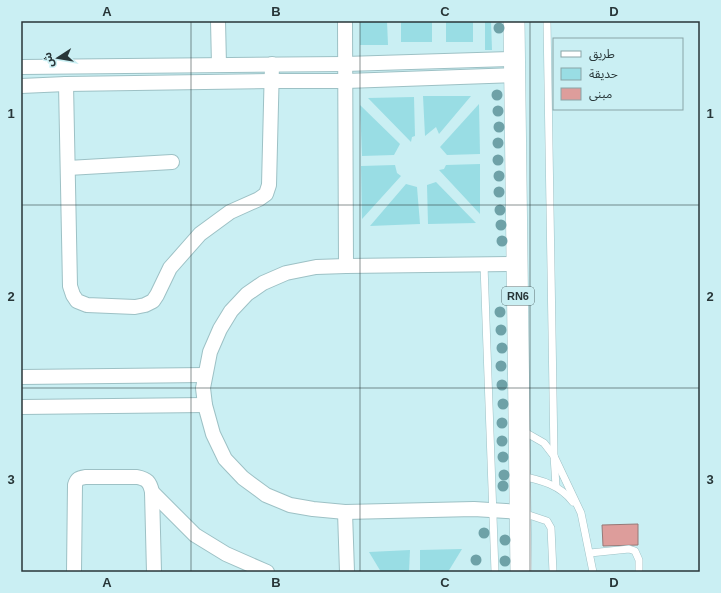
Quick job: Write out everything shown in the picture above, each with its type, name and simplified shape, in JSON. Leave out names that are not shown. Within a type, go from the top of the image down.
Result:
[{"type":"main road","name":"RN6","points":[[514,21],[521,572]]},
{"type":"street","points":[[218,21],[219,65]]},
{"type":"street","points":[[345,21],[346,266]]},
{"type":"street","points":[[66,84],[70,286],[77,301],[87,304],[136,307],[153,301],[170,268],[200,234],[230,212],[266,194],[270,185],[272,64]]},
{"type":"street","points":[[21,67],[158,67],[345,64],[514,67]]},
{"type":"street","points":[[158,67],[158,82]]},
{"type":"street","points":[[21,86],[158,82],[346,82],[514,67]]},
{"type":"street","points":[[68,168],[172,162]]},
{"type":"street","points":[[517,264],[316,267],[286,273],[263,283],[247,294],[231,312],[220,329],[210,352],[203,388],[205,406],[213,434],[225,459],[243,478],[266,495],[290,504],[314,509],[345,512],[474,509],[521,512]]},
{"type":"street","points":[[21,378],[205,375]]},
{"type":"street","points":[[21,407],[205,406]]},
{"type":"street","points":[[74,572],[75,485],[76,481],[80,478],[86,477],[137,478],[145,479],[149,482],[152,492],[154,572]]},
{"type":"street","points":[[152,492],[195,535],[226,554],[267,572]]},
{"type":"street","points":[[345,512],[348,572]]},
{"type":"lane","points":[[546,21],[554,456],[556,486]]},
{"type":"lane","points":[[484,265],[495,572]]},
{"type":"lane","points":[[520,429],[544,443],[554,456],[581,513],[593,572]]},
{"type":"lane","points":[[520,476],[541,480],[556,486],[570,498],[581,513]]},
{"type":"lane","points":[[521,512],[547,521],[551,528],[554,572]]},
{"type":"lane","points":[[590,553],[629,549],[635,551],[639,560],[639,572]]},
{"type":"green space","points":[[360,21],[387,21],[388,45],[360,45]]},
{"type":"green space","points":[[401,21],[432,21],[432,42],[401,42]]},
{"type":"green space","points":[[446,21],[473,21],[473,42],[446,42]]},
{"type":"green space","points":[[485,21],[491,21],[492,50],[485,50]]},
{"type":"green space","points":[[423,96],[471,96],[439,134],[436,127],[425,136]]},
{"type":"green space","points":[[414,97],[415,136],[412,137],[411,142],[368,98]]},
{"type":"green space","points":[[479,104],[480,154],[447,155],[440,147]]},
{"type":"green space","points":[[360,105],[400,144],[394,155],[362,156]]},
{"type":"green space","points":[[480,164],[480,214],[439,170],[444,169],[446,165]]},
{"type":"green space","points":[[395,165],[397,173],[401,176],[362,219],[361,166]]},
{"type":"green space","points":[[436,182],[476,223],[428,224],[427,185]]},
{"type":"green space","points":[[406,184],[417,187],[420,224],[370,226]]},
{"type":"green space","points":[[462,549],[448,572],[420,572],[420,550]]},
{"type":"green space","points":[[410,550],[409,572],[381,572],[369,552]]},
{"type":"building","points":[[638,524],[638,545],[603,546],[602,525]]}]
